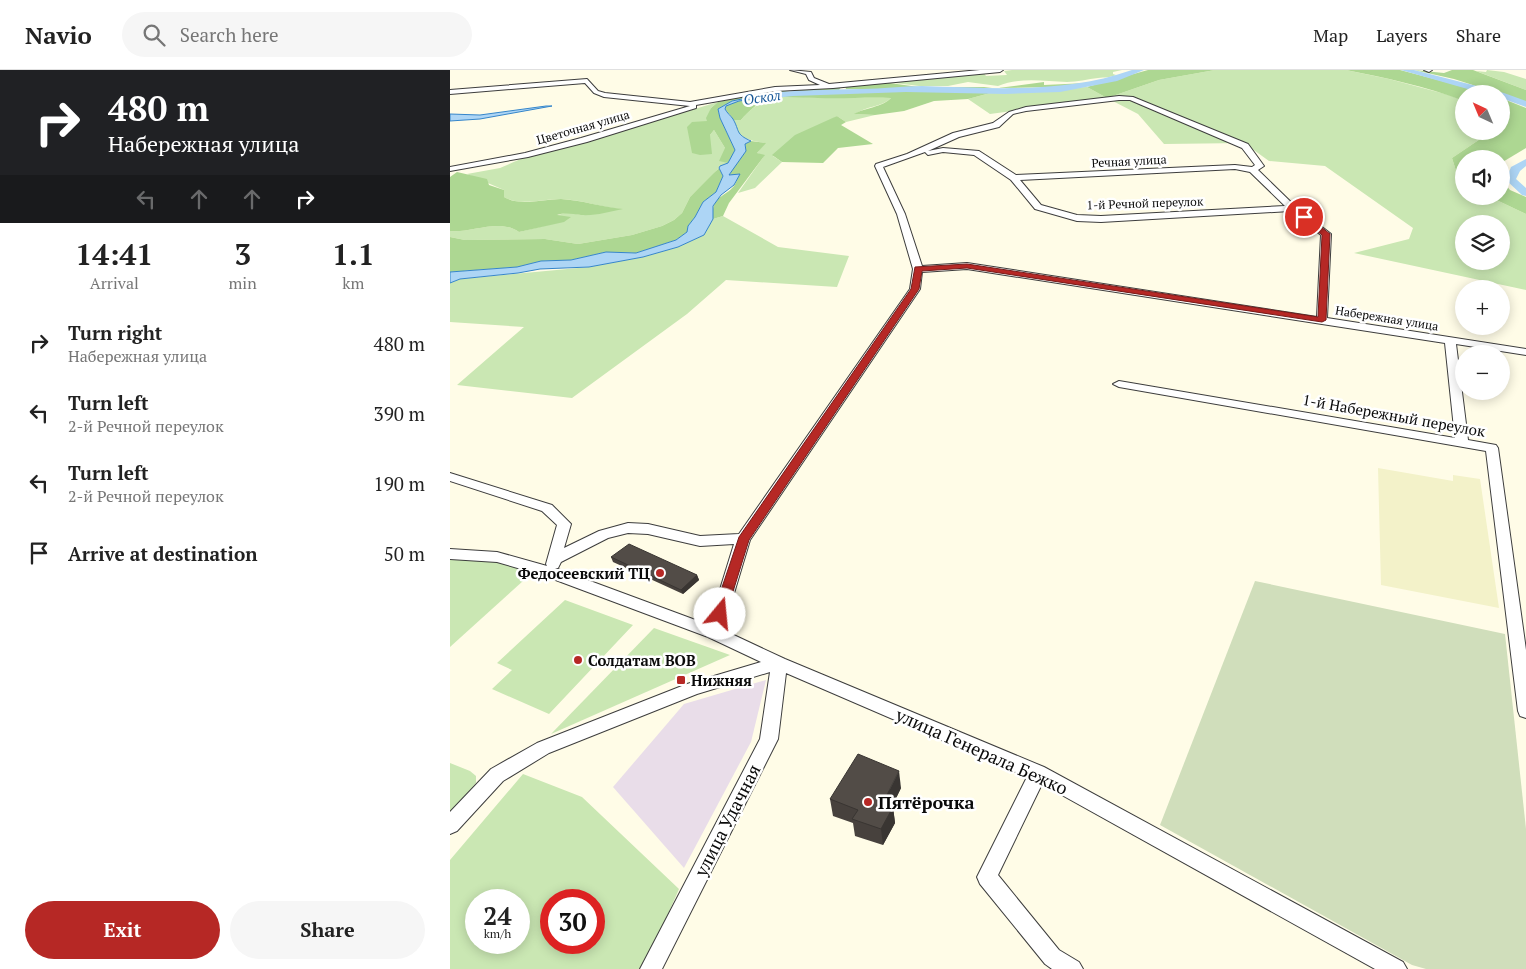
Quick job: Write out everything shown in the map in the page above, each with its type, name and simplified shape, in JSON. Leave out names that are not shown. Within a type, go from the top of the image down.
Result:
[{"type":"street","points":[[793,70],[805,71],[817,82],[833,86]]},
{"type":"street","name":"Цветочная улица","points":[[450,169],[525,155],[584,140],[693,105],[775,89],[833,86],[961,72],[1000,70]]},
{"type":"street","points":[[450,92],[587,81],[596,92],[604,95],[693,105]]},
{"type":"street","points":[[714,633],[743,540],[915,289],[918,269],[901,214],[879,166],[910,156],[956,135],[996,125],[1011,113],[1026,108],[1131,98],[1245,146],[1260,166],[1250,169]]},
{"type":"street","name":"1-й Речной переулок","points":[[910,156],[942,150],[976,153],[1014,178],[1038,207],[1078,218],[1101,219],[1292,208]]},
{"type":"street","points":[[1250,169],[1292,208],[1326,234],[1322,320]]},
{"type":"street","name":"Речная улица","points":[[1014,178],[1250,169]]},
{"type":"street","name":"Набережная улица","points":[[918,269],[967,266],[1526,352]]},
{"type":"street","points":[[1450,341],[1462,442]]},
{"type":"street","name":"1-й Набережный переулок","points":[[1118,384],[1492,448],[1526,712]]},
{"type":"street","points":[[450,477],[547,508],[564,524],[552,565]]},
{"type":"street","points":[[552,565],[604,534],[628,528],[648,529],[700,541],[743,540]]},
{"type":"street","name":"улица Генерала Бежко","points":[[450,554],[497,557],[552,565],[714,633],[779,664],[1038,773],[1396,969]]},
{"type":"street","points":[[450,825],[497,775],[543,748],[693,688],[779,664]]},
{"type":"street","name":"улица Удачная","points":[[651,969],[769,739],[779,664]]},
{"type":"street","points":[[1038,773],[987,878],[1052,956],[1072,969]]},
{"type":"shaded area","points":[[766,680],[751,742],[684,868],[613,787],[684,704]]},
{"type":"green space","points":[[1122,70],[1113,72],[1116,75],[1111,77],[1075,82],[1014,81],[998,86],[968,82],[948,86],[919,86],[887,82],[983,72],[986,76],[1007,75],[1004,71]]},
{"type":"green space","points":[[1148,70],[1215,70],[1159,80],[1107,98],[1087,87]]},
{"type":"green space","points":[[1215,70],[1346,70],[1389,79],[1455,97],[1455,140],[1479,140],[1464,150],[1455,150],[1455,156],[1452,158],[1455,168],[1455,205],[1507,205],[1526,214],[1526,290],[1510,287],[1510,280],[1480,280],[1354,253],[1409,239],[1413,228],[1325,166],[1269,161],[1244,143],[1164,144],[1138,114],[1107,98],[1159,80]]},
{"type":"green space","points":[[1346,70],[1400,70],[1457,85],[1455,85],[1455,98],[1420,87]]},
{"type":"green space","points":[[1414,70],[1444,73],[1452,70],[1473,70],[1526,90],[1526,102],[1510,97],[1510,85],[1473,85]]},
{"type":"green space","points":[[1487,70],[1504,72],[1526,79],[1526,90],[1476,71],[1486,72]]},
{"type":"green space","points":[[882,82],[919,87],[984,87],[992,88],[946,90],[994,92],[968,99],[934,101],[904,111],[875,115],[854,114],[888,101],[891,98],[776,98],[759,104],[741,120],[734,120],[725,109],[726,105],[739,101],[804,92],[790,91],[780,93],[777,89],[842,86],[839,90],[821,92],[914,89],[846,89],[845,86]]},
{"type":"green space","points":[[1044,82],[1044,85],[1087,83],[1061,87],[998,88]]},
{"type":"green space","points":[[1087,87],[1107,98],[990,114],[968,99],[994,92]]},
{"type":"green space","points":[[775,89],[777,92],[732,101],[718,109],[720,118],[735,150],[728,163],[719,161],[725,148],[714,130],[710,135],[712,154],[700,155],[692,153],[687,127],[692,122],[707,121],[706,118],[711,108],[718,102]]},
{"type":"green space","points":[[790,96],[891,98],[855,114],[875,115],[846,122],[837,116],[773,156],[782,162],[755,188],[738,193],[764,156],[757,153],[765,143],[749,140],[740,135],[734,120],[741,120],[746,114],[762,103]]},
{"type":"green space","points":[[718,102],[711,108],[707,122],[692,122],[710,135],[714,130],[725,148],[728,163],[720,166],[690,197],[682,213],[674,220],[662,226],[632,235],[578,244],[545,239],[465,240],[450,237],[450,231],[494,226],[503,226],[519,232],[564,221],[555,216],[568,212],[580,215],[620,209],[562,199],[525,202],[511,200],[504,197],[504,190],[467,174],[500,168],[523,158],[564,148]]},
{"type":"green space","points":[[1510,102],[1526,108],[1526,148],[1510,158],[1510,150],[1464,150],[1479,140],[1510,140]]},
{"type":"green space","points":[[837,116],[846,122],[841,125],[873,144],[838,148],[823,163],[782,162],[772,155],[795,135]]},
{"type":"green space","points":[[751,141],[766,143],[757,153],[765,155],[729,203],[723,216],[713,219],[716,201],[735,185],[739,174],[729,176],[746,151],[745,144]]},
{"type":"green space","points":[[1455,156],[1455,168],[1452,158]]},
{"type":"green space","points":[[719,168],[723,176],[716,192],[703,202],[688,226],[687,232],[676,240],[636,253],[606,252],[571,260],[541,261],[517,267],[450,272],[450,237],[465,240],[545,239],[578,244],[632,235],[662,226],[674,220],[682,213],[690,197]]},
{"type":"green space","points":[[457,172],[487,179],[489,185],[504,190],[504,197],[517,202],[561,199],[623,209],[592,215],[560,214],[557,215],[571,217],[564,222],[519,232],[503,226],[450,231],[450,177]]},
{"type":"green space","points":[[1510,190],[1526,197],[1526,214],[1507,205],[1510,205]]},
{"type":"green space","points":[[723,216],[778,247],[849,256],[837,287],[726,280],[687,314],[572,398],[457,385],[524,327],[450,322],[450,283],[460,279],[589,267],[643,257],[678,247],[704,235],[713,219]]},
{"type":"green space","points":[[1378,468],[1453,481],[1453,475],[1480,479],[1499,608],[1381,585]]},
{"type":"green space","points":[[450,557],[496,560],[533,572],[450,647]]},
{"type":"green space","points":[[1255,581],[1505,634],[1526,829],[1526,969],[1426,969],[1412,965],[1160,825]]},
{"type":"green space","points":[[565,600],[633,625],[549,714],[492,689],[512,670],[497,663]]},
{"type":"green space","points":[[654,628],[730,655],[551,734]]},
{"type":"green space","points":[[450,763],[470,771],[476,776],[476,783],[450,813]]},
{"type":"green space","points":[[523,774],[582,797],[679,889],[644,969],[450,969],[450,860]]},
{"type":"water","points":[[777,92],[779,95],[739,101],[726,106],[725,109],[733,119],[740,134],[751,141],[745,144],[746,151],[729,175],[740,174],[734,185],[721,195],[713,206],[713,219],[704,235],[678,247],[643,257],[589,267],[540,269],[460,279],[450,283],[450,272],[517,267],[541,261],[571,260],[606,252],[636,253],[676,240],[687,232],[688,226],[703,202],[716,192],[723,176],[719,168],[728,163],[735,150],[720,118],[718,109],[732,101]]},
{"type":"water","points":[[552,106],[480,119],[450,121],[450,114],[480,115]]},
{"type":"building","name":"Федосеевский ТЦ","points":[[629,544],[697,575],[681,590],[611,557]]},
{"type":"building","name":"Пятёрочка","points":[[858,754],[899,771],[883,803],[893,807],[881,829],[852,819],[858,810],[830,799]]},
{"type":"waterway","name":"Оскол","points":[[756,97],[793,93],[906,89],[1033,91],[1088,85],[1140,70]]},
{"type":"waterway","name":"Оскол","points":[[1405,70],[1462,85]]},
{"type":"waterway","name":"Оскол","points":[[1510,98],[1526,104]]},
{"type":"waterway","name":"Оскол","points":[[1526,162],[1515,169],[1511,180],[1526,193]]},
{"type":"place","name":"Федосеевский ТЦ","points":[[660,573]]},
{"type":"place","name":"Солдатам ВОВ","points":[[578,660]]},
{"type":"place","name":"Нижняя","points":[[681,680]]},
{"type":"place","name":"Пятёрочка","points":[[868,802]]},
{"type":"route","points":[[720,614],[743,540],[915,289],[918,269],[967,266],[1322,320],[1326,234],[1304,217]]}]
